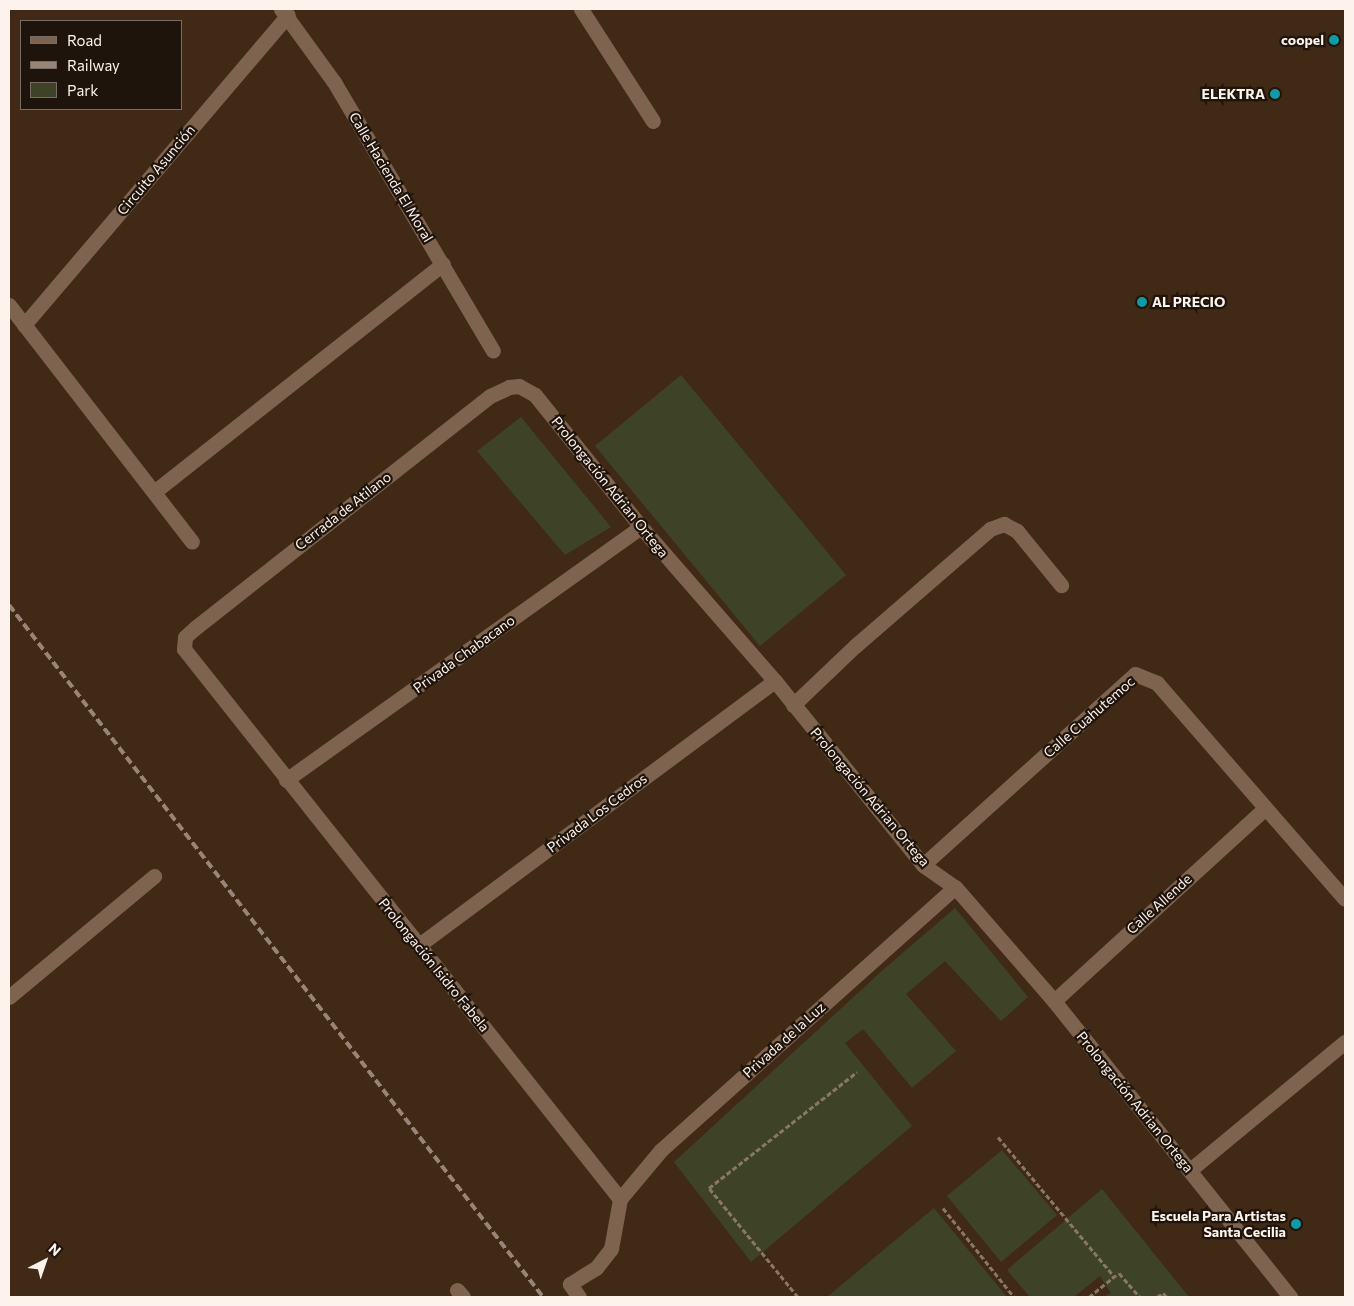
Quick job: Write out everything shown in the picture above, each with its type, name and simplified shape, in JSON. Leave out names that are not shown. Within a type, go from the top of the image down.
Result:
[{"type":"street","points":[[581,9],[653,121]]},
{"type":"street","name":"Calle Hacienda El Moral","points":[[284,12],[334,82],[493,351]]},
{"type":"street","name":"Circuito Asunción","points":[[24,325],[284,12]]},
{"type":"street","points":[[154,492],[443,264]]},
{"type":"street","points":[[9,305],[192,542]]},
{"type":"street","name":"Prolongación Adrian Ortega","points":[[498,391],[520,386],[535,395],[641,527],[775,681],[923,865],[955,887],[1054,1001],[1290,1297]]},
{"type":"street","name":"Cerrada de Atilano","points":[[189,633],[498,391]]},
{"type":"street","points":[[793,705],[855,646],[990,529],[1004,524],[1016,531],[1061,585]]},
{"type":"street","name":"Privada Chabacano","points":[[286,780],[641,527]]},
{"type":"street","name":"Prolongación Isidro Fabela","points":[[189,633],[184,643],[188,658],[620,1199]]},
{"type":"street","name":"Calle Cuahutemoc","points":[[923,865],[1135,674],[1157,683],[1265,808],[1343,893]]},
{"type":"street","name":"Privada Los Cedros","points":[[419,945],[775,681]]},
{"type":"street","name":"Calle Allende","points":[[1054,1001],[1265,808]]},
{"type":"street","points":[[9,997],[154,876]]},
{"type":"street","name":"Privada de la Luz","points":[[620,1199],[661,1150],[955,887]]},
{"type":"street","points":[[1190,1170],[1345,1042]]},
{"type":"street","points":[[579,1297],[570,1284],[596,1268],[611,1249],[620,1199]]},
{"type":"path","points":[[798,1297],[709,1188],[857,1072]]},
{"type":"path","points":[[998,1137],[1114,1276]]},
{"type":"path","points":[[943,1208],[1014,1297]]},
{"type":"path","points":[[1089,1297],[1119,1273],[1140,1297]]},
{"type":"path","points":[[1158,1297],[1164,1293],[1166,1297]]},
{"type":"green space","points":[[681,375],[846,575],[760,646],[595,446]]},
{"type":"green space","points":[[521,417],[611,527],[565,555],[477,451]]},
{"type":"green space","points":[[955,908],[1028,997],[1001,1021],[945,961],[906,994],[956,1051],[912,1088],[863,1029],[845,1043],[912,1126],[751,1262],[674,1162],[884,969]]},
{"type":"green space","points":[[1002,1150],[1057,1215],[1001,1262],[947,1196]]},
{"type":"green space","points":[[1102,1189],[1189,1297],[1103,1297],[1111,1293],[1100,1276],[1074,1297],[1030,1297],[1007,1270]]},
{"type":"green space","points":[[934,1208],[1007,1297],[827,1297]]},
{"type":"railway","points":[[9,605],[543,1297]]},
{"type":"place","name":"coopel","points":[[1334,40]]},
{"type":"place","name":"ELEKTRA","points":[[1275,94]]},
{"type":"place","name":"AL PRECIO","points":[[1142,302]]},
{"type":"place","name":"Escuela Para Artistas Santa Cecilia","points":[[1296,1224]]}]
